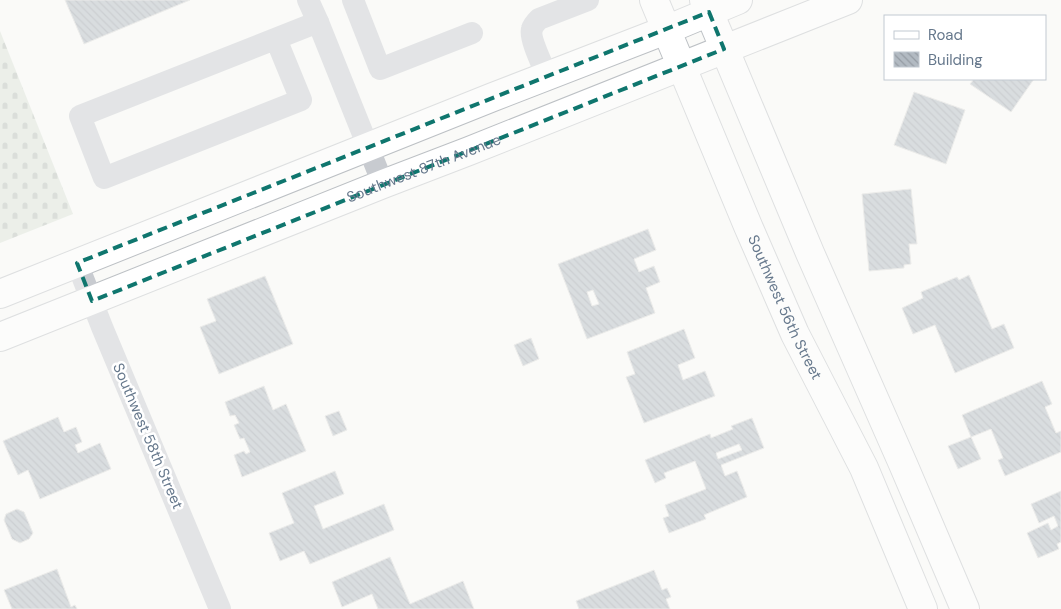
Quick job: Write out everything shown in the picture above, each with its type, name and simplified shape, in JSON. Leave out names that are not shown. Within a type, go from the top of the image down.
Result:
[{"type":"main road","name":"Southwest 56th Street","points":[[654,0],[795,334],[864,468],[923,609]]},
{"type":"main road","points":[[0,294],[666,30],[706,6],[738,0]]},
{"type":"main road","name":"Southwest 87th Avenue","points":[[0,337],[848,0]]},
{"type":"main road","points":[[706,6],[810,253],[965,609]]},
{"type":"street","points":[[308,0],[383,184]]},
{"type":"street","points":[[353,0],[380,69],[472,33]]},
{"type":"street","points":[[547,76],[532,39],[531,29],[533,25],[539,19],[588,0]]},
{"type":"street","points":[[276,39],[301,100],[104,178],[80,116],[318,22]]},
{"type":"street","name":"Southwest 58th Street","points":[[77,263],[142,425],[220,609]]},
{"type":"highlighted area","points":[[709,12],[724,49],[92,301],[77,263]]},
{"type":"green space","points":[[0,31],[73,214],[0,243]]},
{"type":"building","points":[[65,0],[190,0],[84,44]]},
{"type":"building","points":[[973,80],[1033,80],[1011,112],[970,84]]},
{"type":"building","points":[[914,92],[965,110],[946,164],[894,145]]},
{"type":"building","points":[[911,189],[917,244],[909,244],[911,264],[904,265],[904,268],[869,271],[862,194]]},
{"type":"building","points":[[648,229],[656,250],[634,259],[639,272],[654,266],[660,282],[646,288],[655,313],[587,339],[558,264]],"holes":[[[593,290],[599,304],[592,306],[587,292]]]},
{"type":"building","points":[[969,275],[992,329],[1004,324],[1014,348],[955,373],[935,325],[913,334],[902,308],[923,298],[921,292],[957,277],[959,280]]},
{"type":"building","points":[[265,276],[293,344],[219,374],[200,327],[216,321],[207,299]]},
{"type":"building","points":[[684,329],[695,358],[678,365],[683,380],[705,371],[715,396],[644,423],[626,377],[635,374],[627,352]]},
{"type":"building","points":[[531,338],[539,359],[523,366],[514,345]]},
{"type":"building","points":[[1042,381],[1052,404],[1045,407],[1056,433],[1061,431],[1061,452],[1005,476],[998,460],[1003,458],[991,429],[971,437],[962,415]]},
{"type":"building","points":[[264,386],[273,410],[286,404],[306,451],[242,477],[234,455],[244,451],[246,454],[250,452],[244,438],[240,439],[234,425],[239,423],[235,415],[230,416],[225,402]]},
{"type":"building","points":[[339,411],[347,430],[333,436],[325,416]]},
{"type":"building","points":[[58,417],[64,432],[76,427],[82,442],[75,445],[78,453],[100,443],[111,469],[40,499],[28,470],[18,475],[3,441]]},
{"type":"building","points":[[752,418],[764,448],[721,465],[725,476],[737,471],[747,497],[704,515],[706,519],[669,533],[663,518],[669,516],[665,505],[706,489],[695,461],[664,473],[666,478],[655,483],[645,460],[710,434],[711,438],[733,429],[731,426]],"holes":[[[739,444],[742,450],[718,459],[716,453]]]},
{"type":"building","points":[[971,437],[981,459],[958,469],[948,446]]},
{"type":"building","points":[[335,471],[344,494],[314,506],[323,529],[384,504],[394,530],[310,564],[304,551],[280,561],[269,533],[294,523],[282,493]]},
{"type":"building","points":[[1061,491],[1061,542],[1057,544],[1059,549],[1038,558],[1027,533],[1048,523],[1051,530],[1058,526],[1054,516],[1039,523],[1031,504]]},
{"type":"building","points":[[17,509],[24,512],[33,533],[29,539],[20,543],[12,539],[4,520],[6,514]]},
{"type":"building","points":[[390,557],[410,604],[463,581],[474,609],[378,609],[372,594],[342,607],[332,582]]},
{"type":"building","points":[[57,569],[71,607],[75,605],[77,609],[12,609],[4,590]]},
{"type":"building","points":[[654,570],[662,590],[667,588],[671,597],[666,599],[670,609],[579,609],[576,601]]}]
